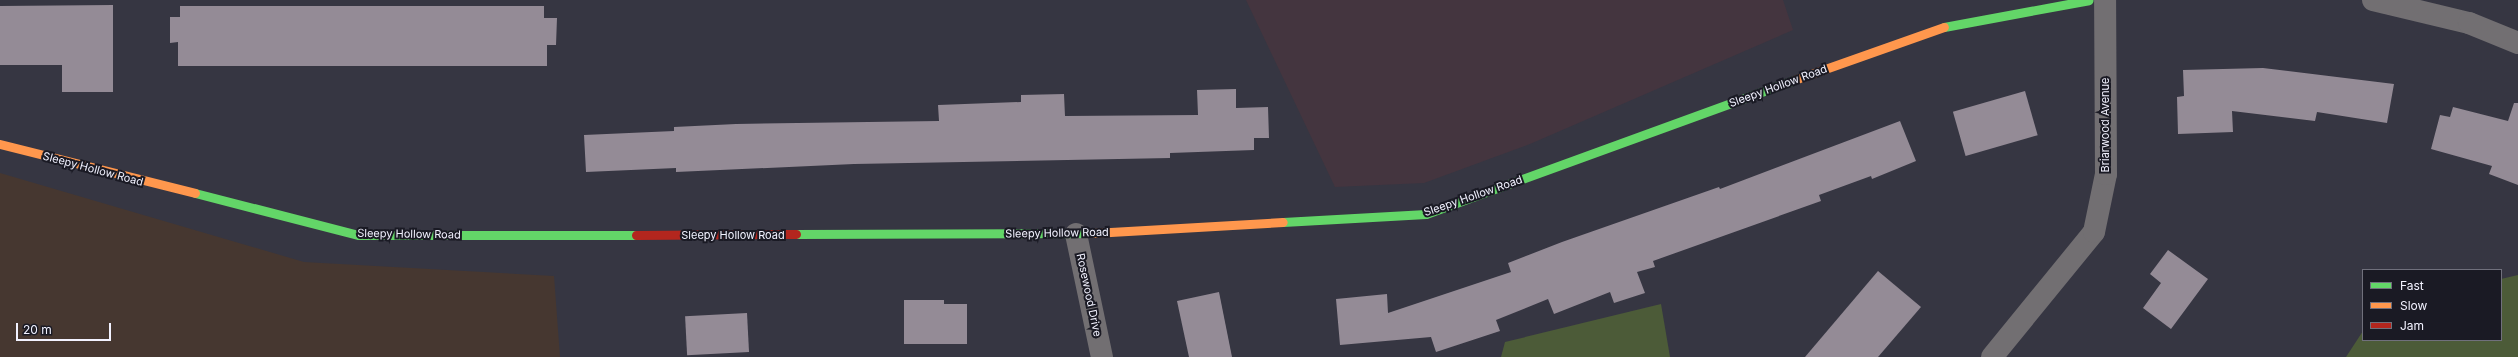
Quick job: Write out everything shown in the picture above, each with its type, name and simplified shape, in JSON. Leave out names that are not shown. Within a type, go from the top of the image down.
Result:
[{"type":"street","name":"Sleepy Hollow Road","points":[[0,144],[359,235],[1076,234],[1426,214],[1941,27],[2089,0]]},
{"type":"street","name":"Briarwood Avenue","points":[[1992,357],[2094,232],[2106,174],[2104,0]]},
{"type":"street","points":[[2373,0],[2469,23],[2518,43]]},
{"type":"street","name":"Rosewood Drive","points":[[1076,234],[1102,357]]},
{"type":"shaded area","points":[[1246,0],[1783,0],[1793,30],[1530,144],[1424,183],[1335,187]]},
{"type":"shaded area","points":[[0,173],[304,262],[554,276],[560,357],[0,357]]},
{"type":"green space","points":[[2518,275],[2518,357],[2346,357],[2362,333],[2362,341],[2502,341],[2502,279]]},
{"type":"green space","points":[[1661,304],[1670,357],[1501,357],[1505,342]]},
{"type":"building","points":[[113,5],[113,92],[62,92],[62,65],[0,65],[0,6]]},
{"type":"building","points":[[180,6],[544,6],[544,18],[557,18],[556,45],[547,45],[547,66],[178,66],[178,42],[170,43],[170,17],[180,17]]},
{"type":"building","points":[[2263,68],[2394,84],[2387,123],[2317,112],[2315,121],[2232,111],[2233,132],[2178,134],[2177,97],[2184,96],[2183,70]]},
{"type":"building","points":[[1236,89],[1236,108],[1268,107],[1269,138],[1254,138],[1254,150],[1170,153],[1170,158],[854,164],[676,172],[676,168],[586,172],[584,135],[674,131],[674,127],[736,124],[939,121],[938,105],[1021,102],[1021,95],[1064,94],[1065,116],[1198,115],[1197,90]]},
{"type":"building","points":[[2025,91],[2038,135],[1966,156],[1953,112]]},
{"type":"building","points":[[2514,103],[2518,103],[2518,185],[2489,174],[2492,166],[2431,149],[2440,115],[2450,117],[2453,107],[2508,121]]},
{"type":"building","points":[[1900,121],[1916,161],[1872,179],[1871,176],[1819,195],[1821,201],[1653,261],[1655,267],[1637,272],[1645,293],[1614,303],[1610,292],[1554,314],[1548,299],[1496,320],[1500,331],[1436,352],[1431,337],[1340,345],[1336,299],[1387,294],[1388,313],[1511,272],[1508,263],[1562,242],[1719,187],[1720,189]]},
{"type":"building","points":[[2168,250],[2208,279],[2171,329],[2143,308],[2161,283],[2150,274]]},
{"type":"building","points":[[1878,271],[1921,307],[1878,357],[1805,357]]},
{"type":"building","points":[[1219,292],[1232,357],[1189,357],[1177,301]]},
{"type":"building","points":[[904,300],[944,300],[944,304],[967,304],[967,344],[904,344]]},
{"type":"building","points":[[747,313],[749,352],[687,355],[685,316]]},
{"type":"traffic: fast","points":[[1944,27],[2089,0]]},
{"type":"traffic: fast","points":[[1283,222],[1426,214],[1794,80]]},
{"type":"traffic: fast","points":[[195,193],[359,235],[636,235]]},
{"type":"traffic: fast","points":[[796,234],[1093,233]]},
{"type":"traffic: slow","points":[[1794,80],[1944,27]]},
{"type":"traffic: slow","points":[[0,144],[195,193]]},
{"type":"traffic: slow","points":[[1093,233],[1283,222]]},
{"type":"traffic: jam","points":[[636,235],[796,234]]}]
